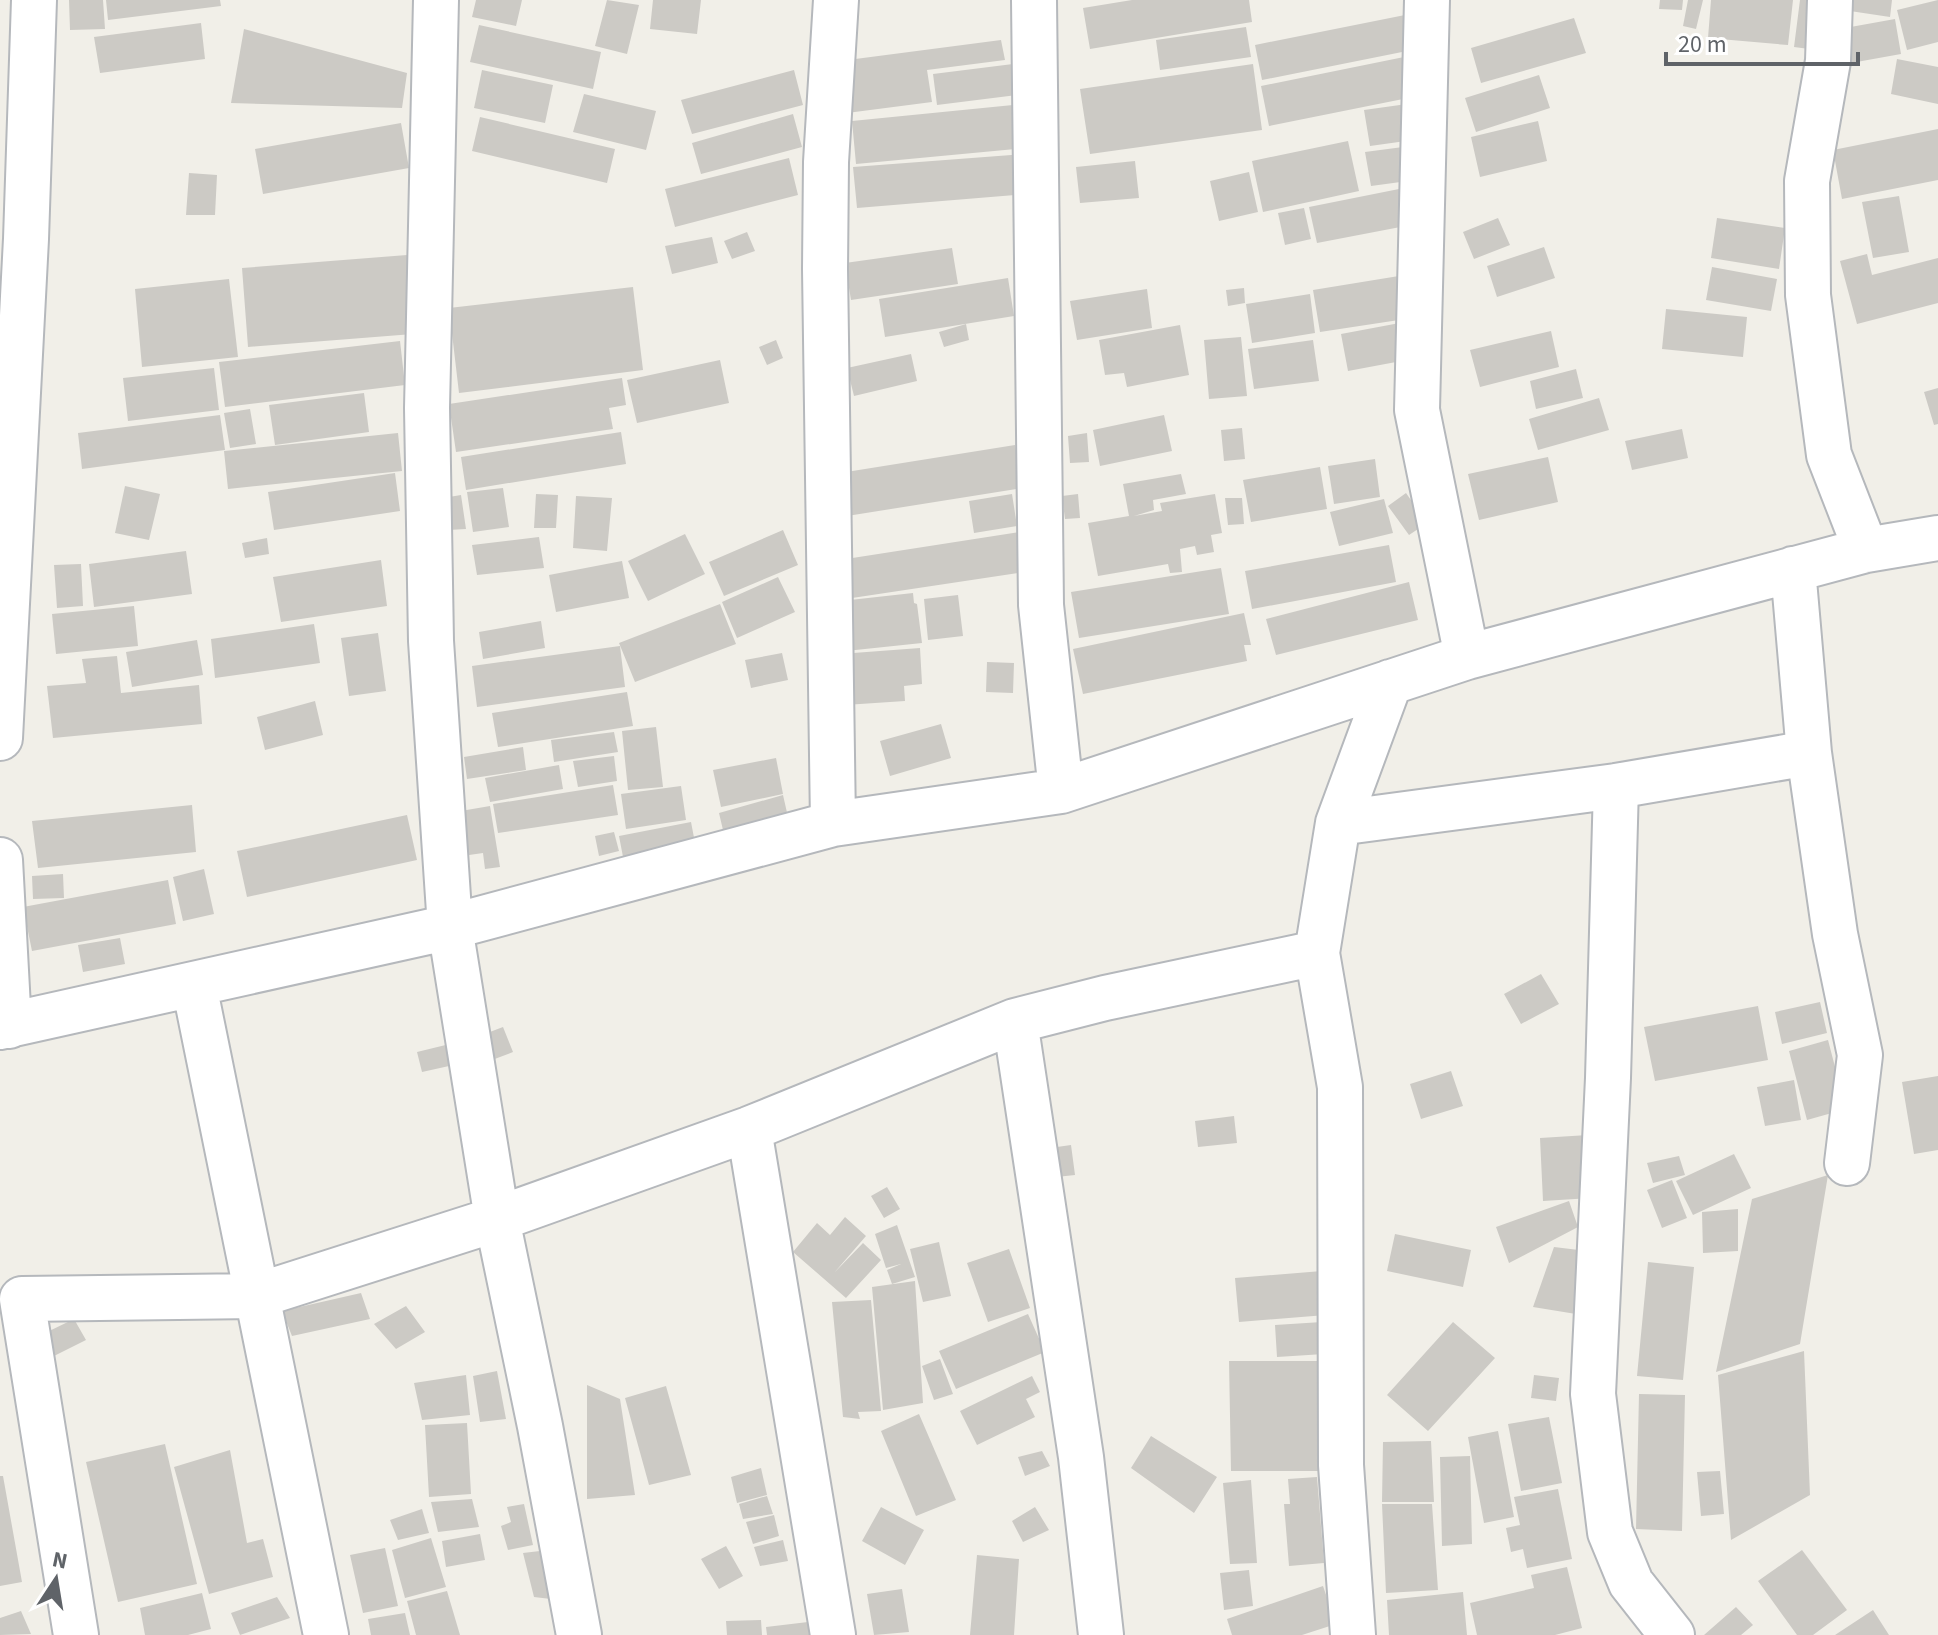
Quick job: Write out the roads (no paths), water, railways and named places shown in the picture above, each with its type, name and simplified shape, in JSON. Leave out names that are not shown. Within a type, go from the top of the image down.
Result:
[{"type":"street","points":[[0,738],[26,239],[34,0]]},
{"type":"street","points":[[436,0],[428,423],[431,641],[450,927],[497,1219],[579,1635]]},
{"type":"street","points":[[833,824],[825,269],[826,162],[836,0]]},
{"type":"street","points":[[1034,0],[1041,605],[1061,791]]},
{"type":"street","points":[[1427,0],[1417,410],[1467,657]]},
{"type":"street","points":[[1830,0],[1828,61],[1807,181],[1808,295],[1829,455],[1866,550]]},
{"type":"street","points":[[0,860],[4,1026],[450,927],[833,824],[1061,791],[1467,657],[1866,550],[1938,538]]},
{"type":"street","points":[[1793,569],[1809,753],[1835,934],[1860,1055],[1847,1163]]},
{"type":"street","points":[[1353,1635],[1341,1465],[1340,1087],[1317,953],[1338,823],[1390,682]]},
{"type":"street","points":[[1338,823],[1616,786],[1809,753]]},
{"type":"street","points":[[1616,786],[1608,1078],[1593,1394],[1610,1532],[1631,1583],[1672,1635]]},
{"type":"street","points":[[76,1635],[11,1303],[256,1296],[497,1219],[749,1129],[1015,1021],[1105,998],[1317,953]]},
{"type":"street","points":[[194,985],[326,1635]]},
{"type":"street","points":[[1015,1021],[1081,1457],[1101,1635]]},
{"type":"street","points":[[749,1129],[833,1635]]}]
